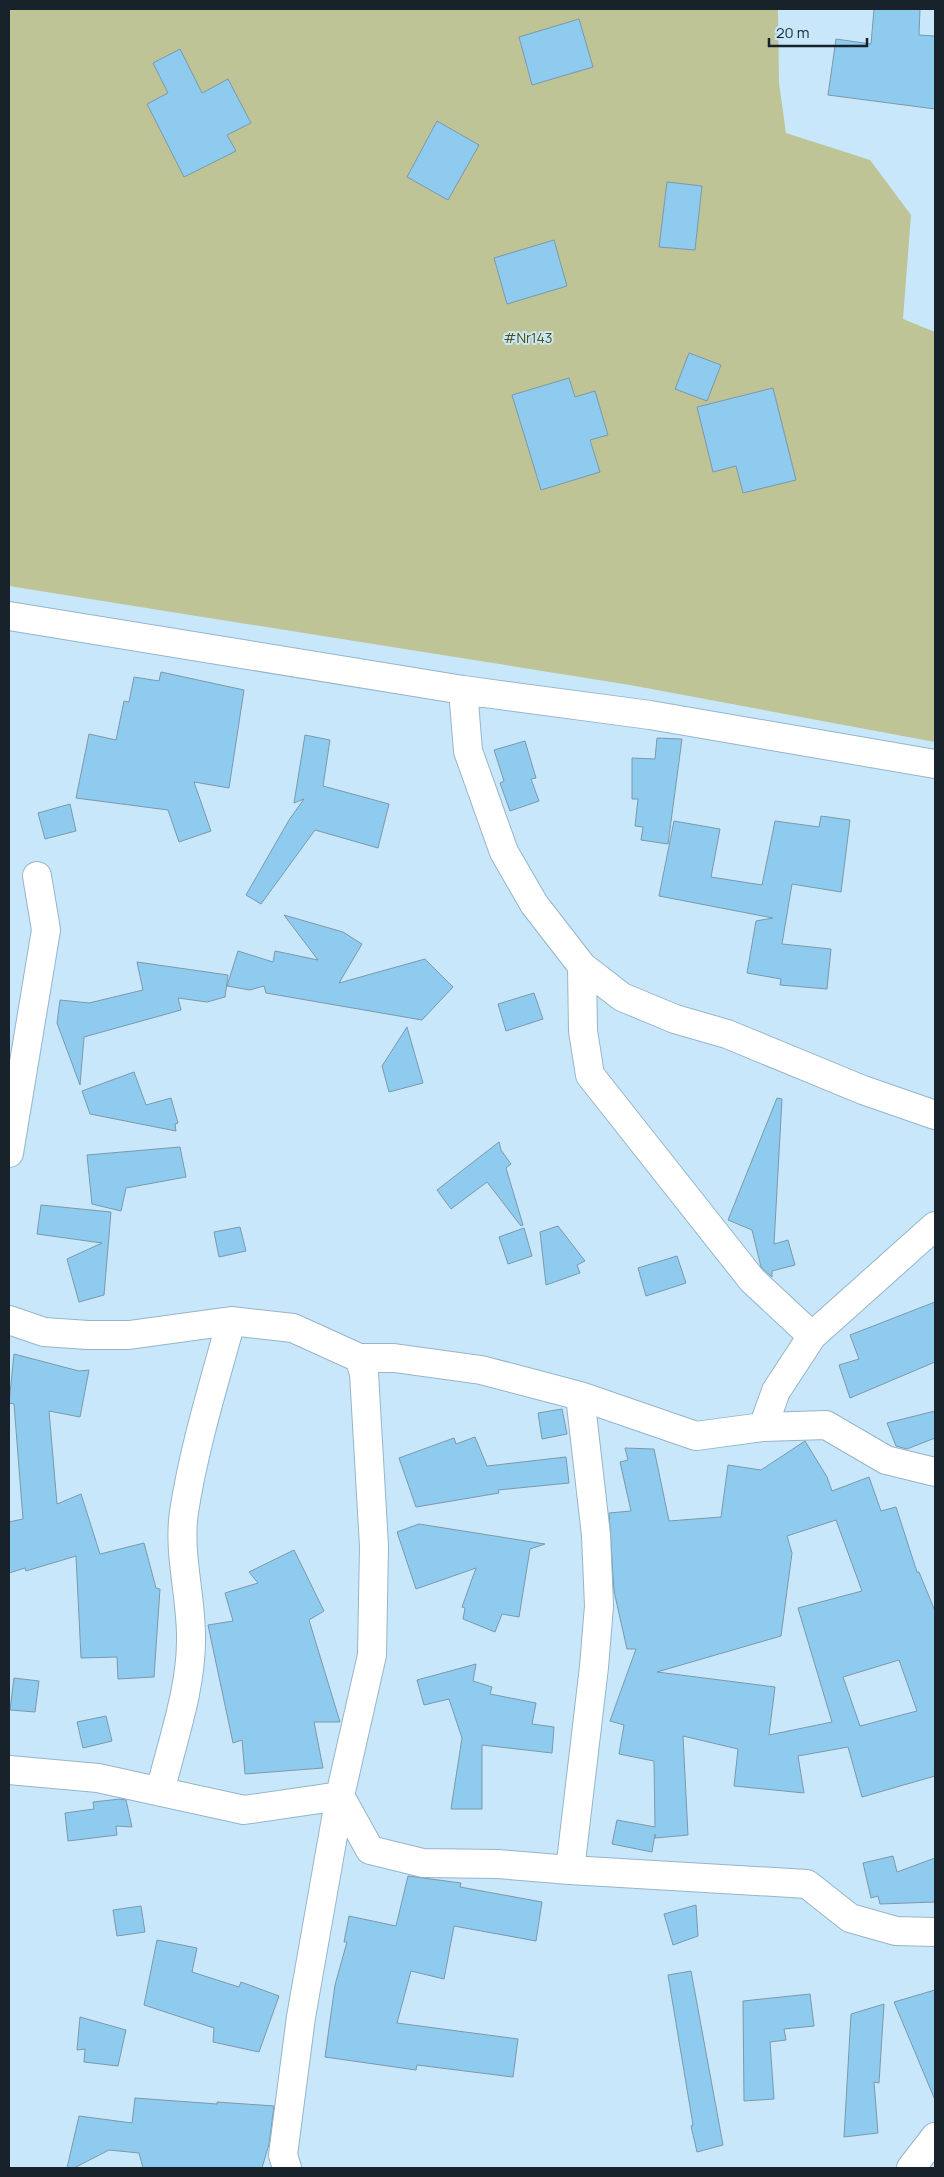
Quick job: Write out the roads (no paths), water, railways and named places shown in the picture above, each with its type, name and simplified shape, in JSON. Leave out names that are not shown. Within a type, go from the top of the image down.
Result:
[{"type":"street","points":[[9,616],[463,690],[650,715],[935,764]]},
{"type":"street","points":[[463,690],[468,751],[504,852],[534,904],[582,966],[622,997],[675,1019],[727,1034],[862,1090],[935,1115]]},
{"type":"street","points":[[9,1153],[46,930],[36,876]]},
{"type":"street","points":[[582,966],[583,1031],[590,1075],[669,1177],[705,1217],[752,1280],[812,1336]]},
{"type":"street","points":[[764,1427],[776,1391],[812,1336],[935,1226]]},
{"type":"street","points":[[9,1320],[44,1332],[88,1336],[129,1335],[231,1321],[294,1328],[359,1358],[394,1358],[480,1370],[580,1396],[696,1436],[764,1427],[826,1425],[886,1460],[935,1472]]},
{"type":"street","points":[[160,1792],[185,1689],[191,1637],[184,1559],[184,1514],[199,1437],[231,1321]]},
{"type":"street","points":[[287,2168],[283,2155],[301,2017],[340,1796],[372,1655],[374,1546],[364,1373],[359,1358]]},
{"type":"street","points":[[570,1870],[599,1606],[596,1535],[580,1396]]},
{"type":"street","points":[[9,1770],[98,1778],[244,1810],[340,1796]]},
{"type":"street","points":[[340,1796],[370,1850],[423,1863],[498,1864],[806,1884],[850,1918],[896,1931],[935,1932]]},
{"type":"street","points":[[910,2168],[935,2138]]},
{"type":"park label","name":"#Nr143","points":[[528,337]]}]
